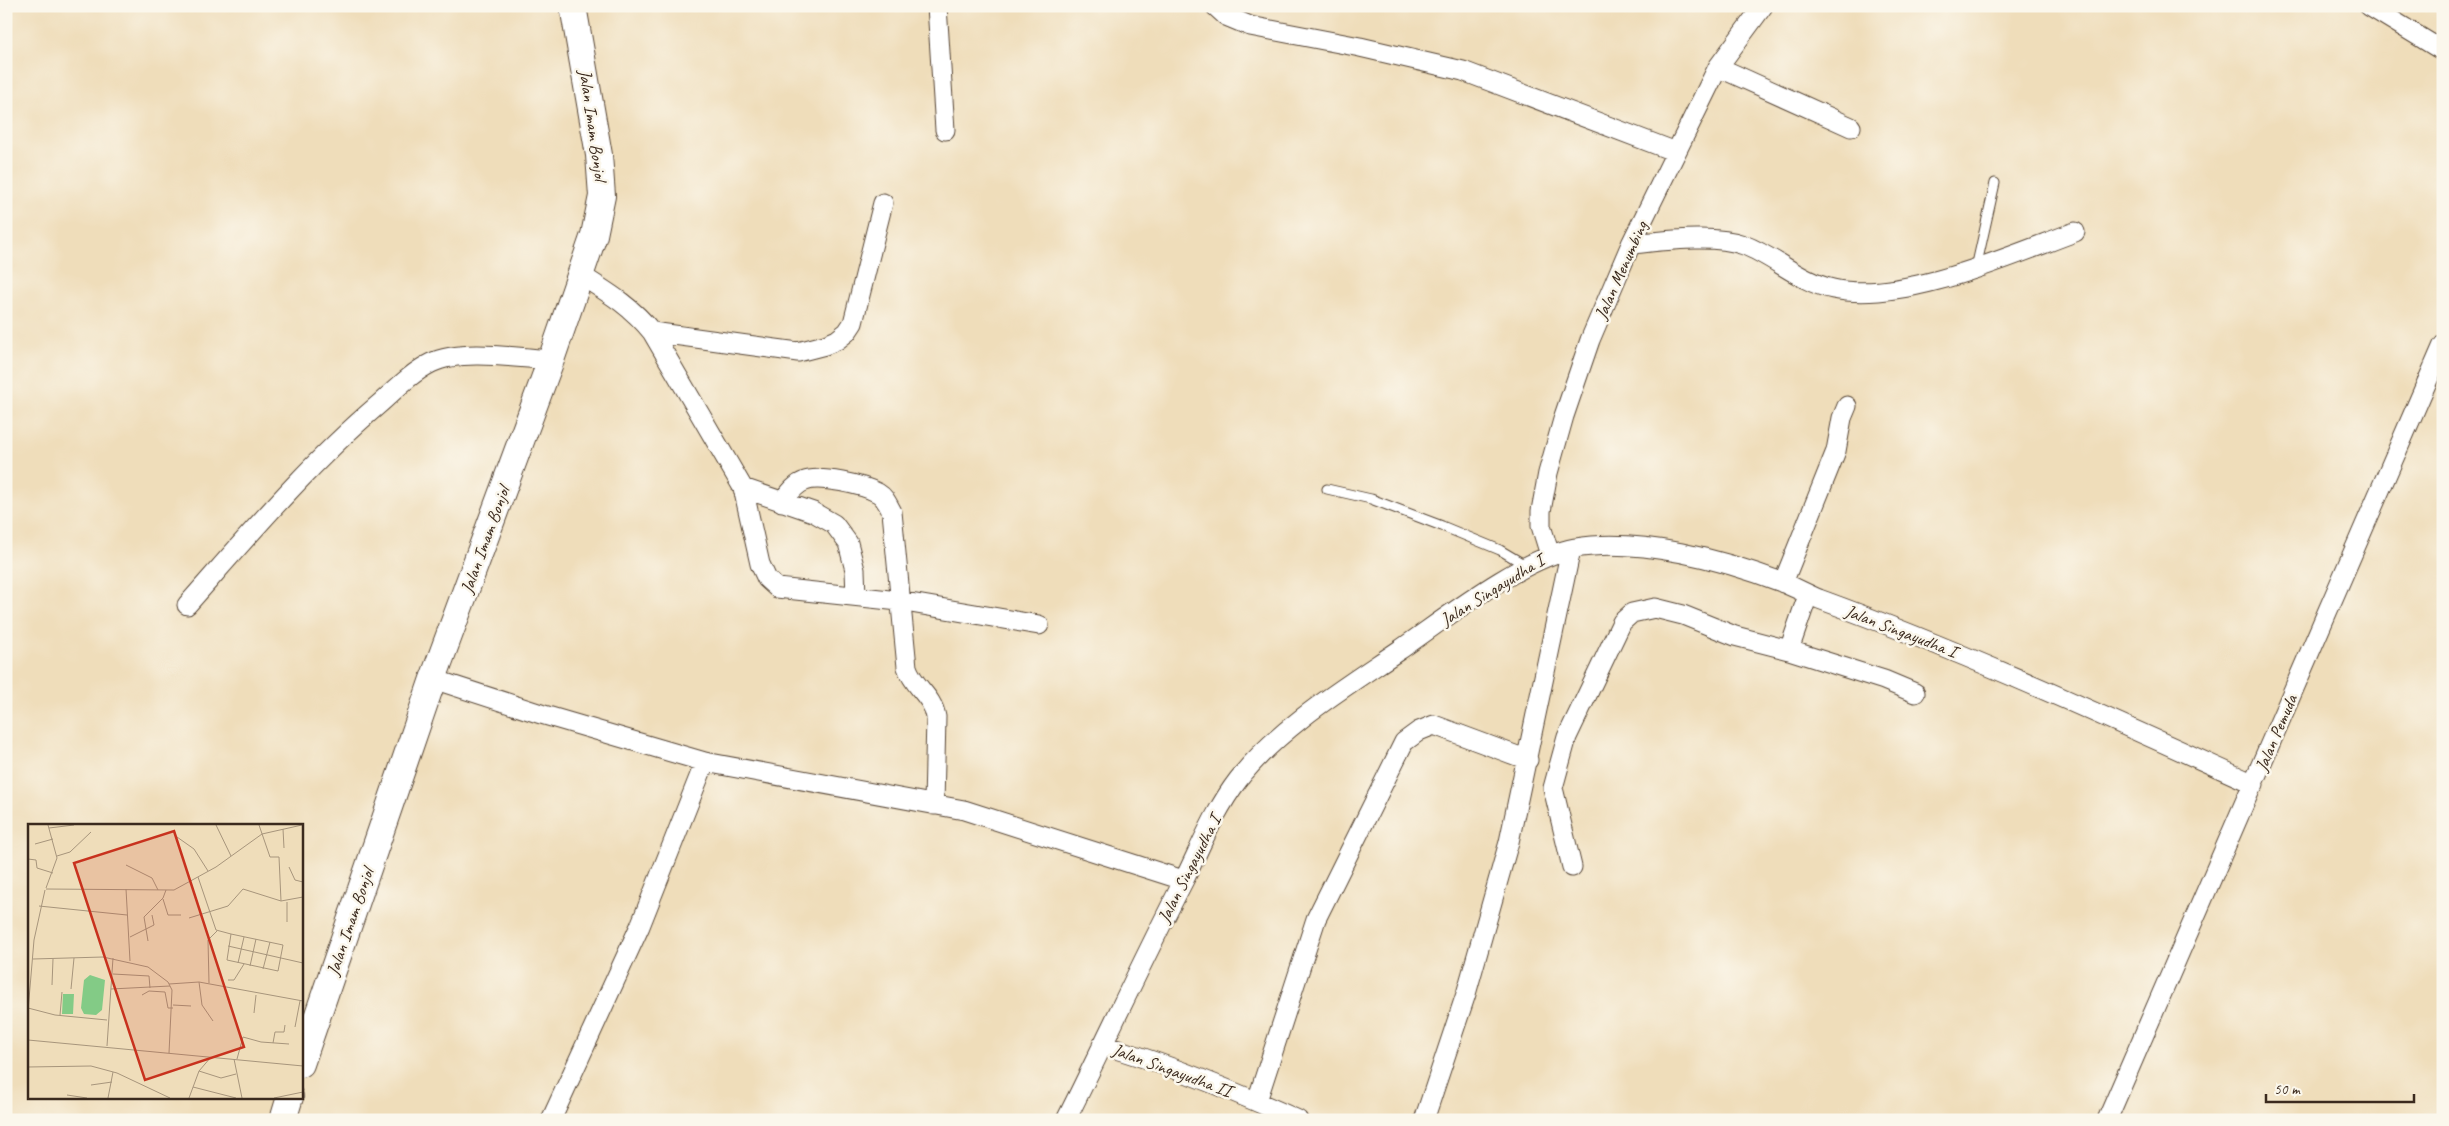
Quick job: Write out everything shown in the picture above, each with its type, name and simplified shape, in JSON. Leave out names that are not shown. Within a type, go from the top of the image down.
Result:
[{"type":"main road","name":"Jalan Imam Bonjol","points":[[302,1061],[433,679],[582,276],[602,196],[595,123],[574,6]]},
{"type":"main road","points":[[283,1120],[290,1098]]},
{"type":"street","points":[[937,6],[945,130]]},
{"type":"street","points":[[1215,6],[1226,16],[1250,26],[1360,47],[1464,71],[1676,152]]},
{"type":"street","name":"Jalan Menumbing","points":[[1550,555],[1541,526],[1541,511],[1548,473],[1564,416],[1590,340],[1631,244],[1718,67],[1763,6]]},
{"type":"street","points":[[2369,6],[2443,50]]},
{"type":"street","points":[[1718,67],[1850,127]]},
{"type":"street","points":[[652,332],[798,352],[837,340],[847,332],[853,323],[883,203]]},
{"type":"street","points":[[1631,244],[1707,239],[1724,241],[1744,245],[1809,281],[1834,289],[1876,291],[1912,287],[1976,268],[2075,232]]},
{"type":"street","points":[[582,276],[620,300],[638,315],[652,332],[742,488],[760,564],[767,579],[778,588],[899,600],[1040,625]]},
{"type":"street","points":[[187,605],[274,506],[348,431],[418,371],[432,363],[450,358],[479,356],[551,360]]},
{"type":"street","name":"Jalan Pemuda","points":[[2107,1120],[2440,361]]},
{"type":"street","points":[[1784,583],[1836,452],[1842,418],[1847,406]]},
{"type":"street","points":[[782,502],[795,487],[806,480],[847,483],[878,493],[886,501],[892,512],[899,600],[904,624],[907,667],[912,681],[934,705],[936,716],[934,805]]},
{"type":"street","points":[[742,488],[813,512],[834,524],[848,543],[855,570],[856,596]]},
{"type":"street","name":"Jalan Singayudha I","points":[[1066,1120],[1216,815],[1238,780],[1262,753],[1303,719],[1465,604],[1527,566],[1550,555],[1571,549],[1599,544],[1694,555],[1784,583],[1808,595],[1911,633],[2056,694],[2254,784]]},
{"type":"street","points":[[1424,1120],[1466,994],[1510,842],[1571,549]]},
{"type":"street","points":[[1788,650],[1808,595]]},
{"type":"street","points":[[1572,867],[1553,788],[1567,737],[1622,622],[1632,613],[1655,608],[1683,615],[1735,636],[1788,650],[1884,680],[1915,693]]},
{"type":"street","points":[[433,679],[541,714],[706,762],[964,810],[1184,880]]},
{"type":"street","points":[[1257,1101],[1316,918],[1404,742],[1419,731],[1434,725],[1528,760]]},
{"type":"street","points":[[551,1120],[640,926],[706,762]]},
{"type":"street","name":"Jalan Singayudha II","points":[[1102,1045],[1141,1056],[1257,1101],[1298,1120]]},
{"type":"lane","points":[[1976,268],[1995,183]]},
{"type":"lane","points":[[1327,489],[1371,499],[1442,526],[1500,550],[1527,566]]}]
